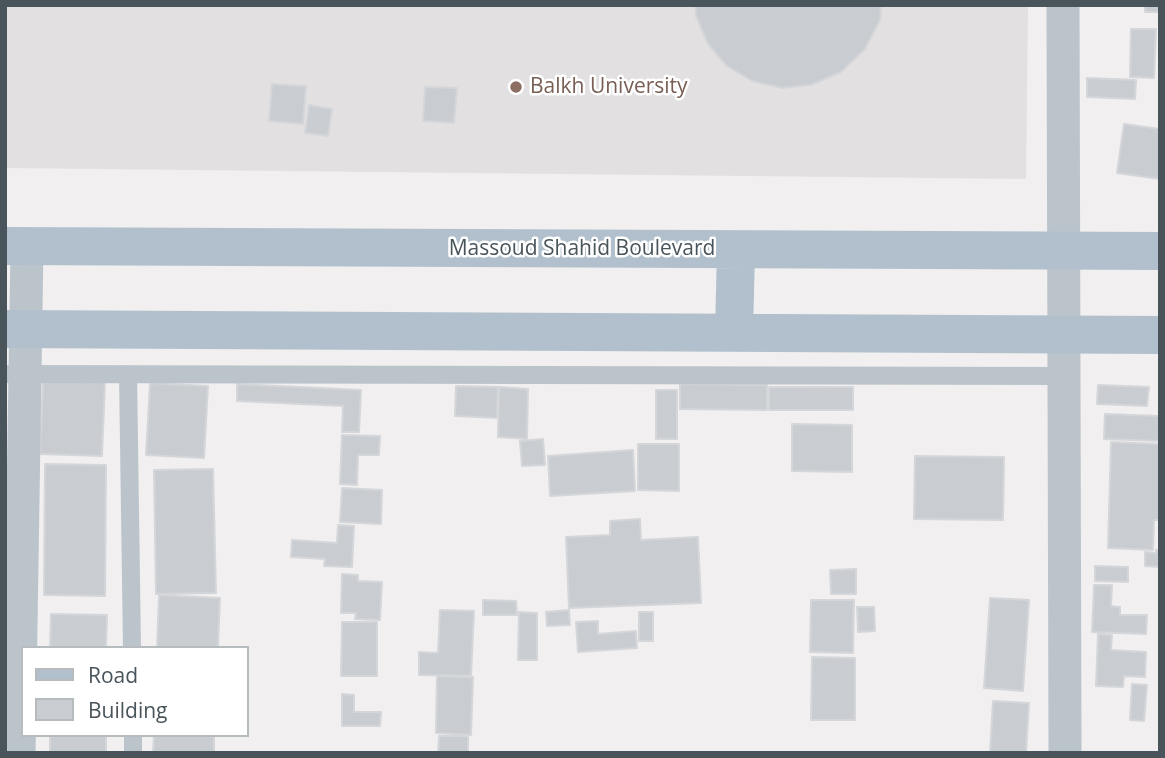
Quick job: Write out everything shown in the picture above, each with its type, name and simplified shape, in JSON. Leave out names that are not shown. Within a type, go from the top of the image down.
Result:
[{"type":"main road","name":"Massoud Shahid Boulevard","points":[[16,246],[1160,251]]},
{"type":"main road","points":[[734,333],[736,250]]},
{"type":"main road","points":[[15,329],[1160,335]]},
{"type":"street","points":[[1063,5],[1066,753]]},
{"type":"street","points":[[16,246],[19,753]]},
{"type":"lane","points":[[15,374],[1065,376]]},
{"type":"lane","points":[[128,374],[132,646]]},
{"type":"shaded area","name":"Balkh University","points":[[5,5],[1028,5],[1026,179],[5,168]]},
{"type":"building","points":[[695,5],[881,5],[880,20],[865,49],[841,72],[811,85],[782,88],[752,81],[727,66],[708,44],[696,16]]},
{"type":"building","points":[[1145,5],[1160,5],[1160,12],[1145,12]]},
{"type":"building","points":[[1131,29],[1156,29],[1154,78],[1130,77]]},
{"type":"building","points":[[1087,78],[1136,80],[1135,99],[1087,97]]},
{"type":"building","points":[[272,84],[306,86],[303,124],[269,121]]},
{"type":"building","points":[[425,87],[457,88],[454,123],[423,121]]},
{"type":"building","points":[[309,105],[332,109],[328,136],[305,133]]},
{"type":"building","points":[[1124,124],[1160,129],[1160,179],[1117,173]]},
{"type":"building","points":[[43,380],[105,381],[102,456],[40,454]]},
{"type":"building","points":[[150,383],[208,386],[204,458],[146,455]]},
{"type":"building","points":[[237,384],[361,390],[359,432],[342,432],[343,406],[237,401]]},
{"type":"building","points":[[680,384],[767,385],[767,410],[680,409]]},
{"type":"building","points":[[1098,385],[1149,387],[1147,406],[1097,404]]},
{"type":"building","points":[[456,386],[498,387],[497,418],[455,416]]},
{"type":"building","points":[[499,387],[528,389],[527,439],[498,437]]},
{"type":"building","points":[[769,387],[853,387],[853,410],[769,410]]},
{"type":"building","points":[[656,390],[677,390],[677,439],[656,439]]},
{"type":"building","points":[[1105,414],[1160,416],[1160,441],[1104,439]]},
{"type":"building","points":[[792,424],[852,425],[852,472],[792,471]]},
{"type":"building","points":[[342,435],[380,436],[379,455],[358,455],[357,485],[340,484]]},
{"type":"building","points":[[543,439],[545,465],[522,466],[520,441]]},
{"type":"building","points":[[1111,442],[1160,444],[1160,520],[1154,520],[1153,550],[1108,548]]},
{"type":"building","points":[[638,444],[679,444],[679,491],[638,490]]},
{"type":"building","points":[[633,450],[635,491],[550,496],[548,456]]},
{"type":"building","points":[[915,456],[1004,457],[1003,520],[914,519]]},
{"type":"building","points":[[45,464],[106,465],[105,596],[44,595]]},
{"type":"building","points":[[213,469],[216,593],[156,594],[154,470]]},
{"type":"building","points":[[342,488],[382,490],[381,524],[340,522]]},
{"type":"building","points":[[640,519],[641,540],[698,537],[701,603],[569,608],[566,537],[610,535],[610,521]]},
{"type":"building","points":[[338,525],[354,526],[352,567],[324,566],[325,559],[291,557],[292,540],[337,543]]},
{"type":"building","points":[[1156,550],[1160,550],[1160,567],[1145,566],[1145,552],[1156,553]]},
{"type":"building","points":[[1095,566],[1128,567],[1128,582],[1095,581]]},
{"type":"building","points":[[856,569],[856,594],[831,594],[830,570]]},
{"type":"building","points":[[342,574],[358,575],[358,581],[382,582],[380,620],[355,619],[356,613],[341,613]]},
{"type":"building","points":[[1094,585],[1112,585],[1111,606],[1120,607],[1120,615],[1147,615],[1146,634],[1092,632]]},
{"type":"building","points":[[159,595],[220,598],[218,646],[157,646]]},
{"type":"building","points":[[990,598],[1029,600],[1023,691],[984,688]]},
{"type":"building","points":[[483,600],[516,601],[517,615],[483,615]]},
{"type":"building","points":[[811,600],[854,600],[853,653],[810,652]]},
{"type":"building","points":[[857,607],[874,607],[875,631],[858,632]]},
{"type":"building","points":[[440,610],[474,611],[471,676],[419,675],[419,652],[438,653]]},
{"type":"building","points":[[569,610],[570,625],[547,626],[546,612]]},
{"type":"building","points":[[519,612],[537,613],[537,660],[518,660]]},
{"type":"building","points":[[639,612],[653,612],[653,641],[639,641]]},
{"type":"building","points":[[51,614],[107,615],[106,646],[50,646]]},
{"type":"building","points":[[598,621],[598,634],[636,631],[637,648],[578,652],[576,622]]},
{"type":"building","points":[[342,622],[377,622],[377,676],[341,676]]},
{"type":"building","points":[[1098,634],[1112,635],[1111,650],[1146,652],[1145,677],[1124,676],[1123,687],[1096,686]]},
{"type":"building","points":[[812,657],[855,658],[855,720],[811,720]]},
{"type":"building","points":[[437,676],[473,677],[471,735],[436,733]]},
{"type":"building","points":[[1132,684],[1147,685],[1144,721],[1130,720]]},
{"type":"building","points":[[342,694],[354,695],[354,712],[381,712],[380,726],[342,726]]},
{"type":"building","points":[[993,701],[1029,703],[1026,753],[990,753]]},
{"type":"building","points":[[439,736],[468,736],[468,753],[438,753]]},
{"type":"building","points":[[50,737],[106,737],[106,753],[50,753]]},
{"type":"building","points":[[154,737],[214,737],[214,753],[153,753]]},
{"type":"place","name":"Balkh University","points":[[516,87]]}]
